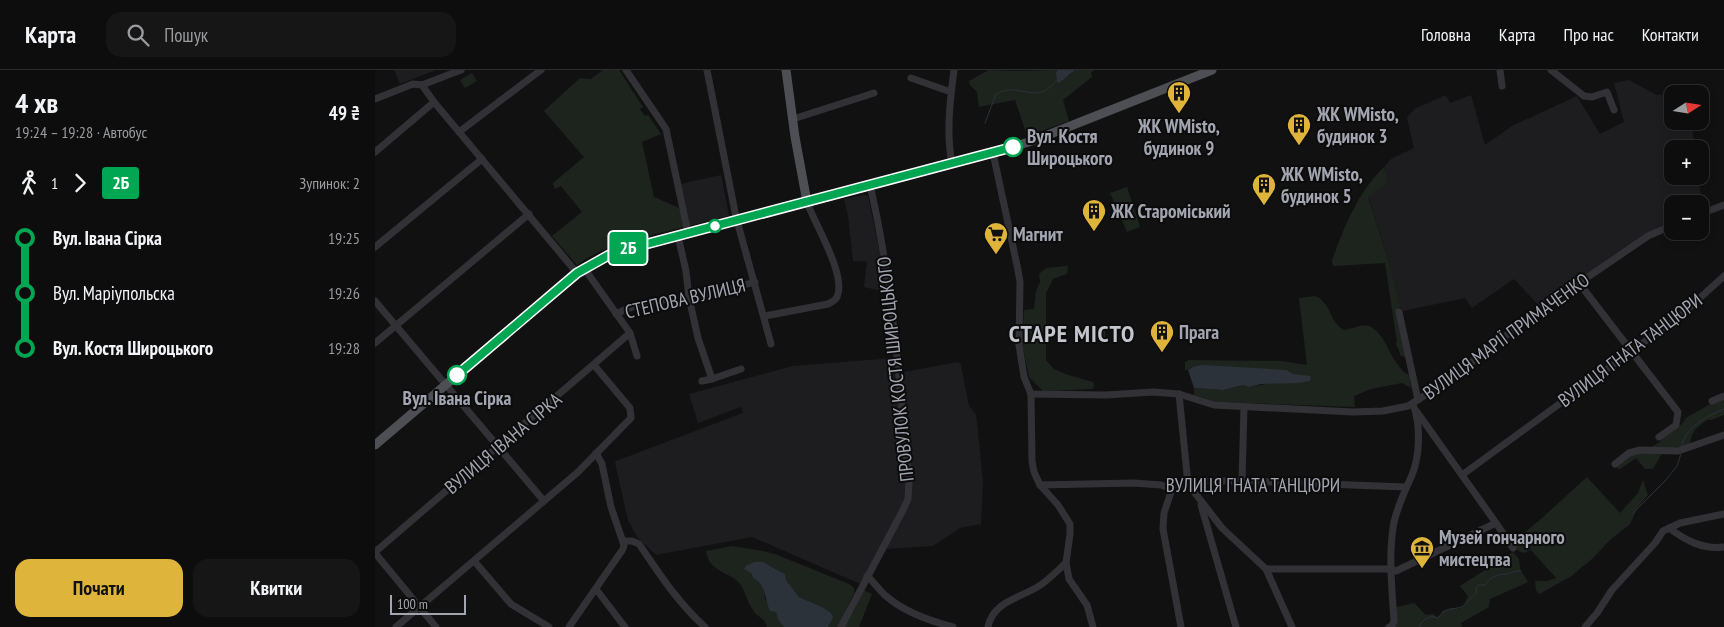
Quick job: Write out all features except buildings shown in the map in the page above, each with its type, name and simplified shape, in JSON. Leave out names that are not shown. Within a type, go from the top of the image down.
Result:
[{"type":"main road","points":[[786,70],[807,202]]},
{"type":"main road","points":[[375,445],[581,270],[609,255],[869,185],[993,154],[1035,140],[1212,70]]},
{"type":"street","points":[[375,99],[413,84],[422,85],[461,70]]},
{"type":"street","points":[[459,132],[541,70]]},
{"type":"street","points":[[626,70],[666,129],[688,233]]},
{"type":"street","points":[[707,70],[737,221],[765,316],[771,344]]},
{"type":"street","points":[[952,164],[949,140],[954,70]]},
{"type":"street","points":[[1500,70],[1502,86]]},
{"type":"street","points":[[1551,70],[1585,96],[1607,92],[1614,110]]},
{"type":"street","points":[[911,78],[951,92]]},
{"type":"street","points":[[422,85],[459,132],[529,214],[581,270],[616,314],[630,333],[637,356]]},
{"type":"street","points":[[793,119],[874,93]]},
{"type":"street","points":[[375,152],[434,102]]},
{"type":"street","points":[[993,154],[1020,282],[1019,345],[1024,377],[1031,394],[1031,461],[1040,485],[1058,505],[1070,524],[1066,563],[1069,579],[1087,605],[1093,627]]},
{"type":"street","points":[[375,247],[482,158]]},
{"type":"street","name":"ПРОВУЛОК КОСТЯ ШИРОЦЬКОГО","points":[[841,627],[908,499],[909,482],[892,306],[888,275],[869,185]]},
{"type":"street","name":"СТЕПОВА ВУЛИЦЯ","points":[[765,316],[828,304],[833,302],[838,296],[838,282],[834,265],[828,247],[807,202]]},
{"type":"street","points":[[1709,211],[1724,205]]},
{"type":"street","points":[[375,343],[529,214]]},
{"type":"street","name":"ВУЛИЦЯ МАРІЇ ПРИМАЧЕНКО","points":[[1031,394],[1106,395],[1137,392],[1179,394],[1214,406],[1353,412],[1383,411],[1415,405],[1457,375],[1486,350],[1579,283],[1648,236],[1664,229]]},
{"type":"street","points":[[679,236],[689,298],[698,338],[712,379]]},
{"type":"street","name":"ВУЛИЦЯ ГНАТА ТАНЦЮРИ","points":[[1462,475],[1632,351],[1691,306],[1724,276]]},
{"type":"street","name":"СТЕПОВА ВУЛИЦЯ","points":[[616,314],[644,303],[694,299],[755,282]]},
{"type":"street","points":[[1579,283],[1678,412],[1676,426],[1659,437]]},
{"type":"street","points":[[375,301],[544,502]]},
{"type":"street","points":[[1389,627],[1392,626],[1394,621],[1391,569],[1394,523],[1412,475],[1417,452],[1415,405],[1399,312]]},
{"type":"street","name":"ВУЛИЦЯ ІВАНА СІРКА","points":[[375,552],[630,333]]},
{"type":"street","points":[[396,627],[475,562],[578,472],[631,418],[630,408],[594,365]]},
{"type":"street","points":[[702,381],[741,369]]},
{"type":"street","points":[[1179,394],[1188,484],[1222,528],[1266,569],[1292,627]]},
{"type":"street","points":[[1712,401],[1724,396]]},
{"type":"street","points":[[1415,405],[1513,548]]},
{"type":"street","points":[[1242,481],[1244,407]]},
{"type":"street","points":[[1615,464],[1629,453],[1640,450],[1678,451],[1724,435]]},
{"type":"street","points":[[569,627],[623,549],[623,541],[611,507],[602,464],[596,454]]},
{"type":"street","name":"ВУЛИЦЯ ГНАТА ТАНЦЮРИ","points":[[1040,485],[1134,483],[1161,485],[1171,489],[1188,484],[1213,481],[1242,481],[1406,487]]},
{"type":"street","points":[[1171,489],[1164,513],[1163,529],[1181,627]]},
{"type":"street","points":[[1199,500],[1236,627]]},
{"type":"street","points":[[1585,627],[1612,590],[1655,543],[1663,531],[1680,523],[1724,514]]},
{"type":"street","points":[[1266,569],[1401,570],[1496,523]]},
{"type":"street","points":[[1669,528],[1681,537],[1702,546],[1711,548],[1724,547]]},
{"type":"street","points":[[623,541],[632,541],[639,544],[676,597],[705,627]]},
{"type":"street","points":[[375,552],[436,627]]},
{"type":"street","points":[[475,562],[511,604],[549,627]]},
{"type":"street","points":[[988,627],[993,613],[1011,598],[1041,585],[1066,563]]},
{"type":"street","points":[[867,576],[877,584],[886,596],[901,606],[932,622],[953,627]]},
{"type":"street","points":[[596,589],[625,627]]},
{"type":"shaded area","points":[[394,70],[436,70],[400,84]]},
{"type":"shaded area","points":[[603,70],[619,70],[643,107],[640,109],[645,116],[648,115],[661,134],[642,142],[654,197],[679,208],[684,227],[642,237],[615,246],[589,257],[577,265],[552,236],[582,212],[561,186],[555,189],[553,183],[584,157],[544,111],[580,78],[591,79]]},
{"type":"shaded area","points":[[989,70],[1058,70],[1056,72],[1069,76],[1075,70],[1094,70],[1091,73],[1092,77],[1063,100],[1069,121],[1027,136],[1015,100],[979,107],[977,92],[970,85],[969,81]]},
{"type":"shaded area","points":[[1058,70],[1075,70],[1059,83],[1056,72]]},
{"type":"shaded area","points":[[472,73],[477,81],[465,88],[460,80]]},
{"type":"shaded area","points":[[1629,80],[1657,95],[1664,94],[1664,130],[1692,130],[1694,140],[1664,140],[1664,185],[1699,185],[1701,195],[1664,195],[1664,225],[1642,236],[1539,306],[1514,279],[1472,308],[1465,298],[1403,311],[1398,305],[1390,266],[1368,196],[1388,183],[1384,167],[1391,159],[1414,148],[1407,118],[1414,109],[1446,95],[1450,103],[1471,95],[1485,145],[1512,126],[1577,96],[1600,134],[1624,122],[1614,83]]},
{"type":"shaded area","points":[[1384,167],[1388,183],[1368,197],[1390,266],[1400,307],[1397,311],[1406,351],[1405,357],[1401,356],[1396,344],[1385,263],[1333,266],[1332,261],[1359,199]]},
{"type":"shaded area","points":[[721,175],[729,216],[689,226],[680,184]]},
{"type":"shaded area","points":[[1127,187],[1140,227],[1127,232],[1110,193]]},
{"type":"shaded area","points":[[868,196],[883,268],[885,292],[864,287],[867,262],[853,261],[848,216],[844,199]]},
{"type":"shaded area","points":[[1068,266],[1067,274],[1053,279],[1046,293],[1046,360],[1054,369],[1093,382],[1094,386],[1093,389],[1043,391],[1029,377],[1022,344],[1024,310],[1034,309],[1036,291],[1040,282],[1039,274],[1046,268]]},
{"type":"shaded area","points":[[1315,296],[1324,302],[1335,321],[1344,330],[1362,326],[1374,329],[1384,341],[1398,365],[1409,375],[1411,388],[1402,383],[1371,389],[1354,396],[1355,407],[1216,402],[1194,395],[1194,388],[1223,390],[1243,385],[1249,387],[1277,382],[1299,383],[1293,374],[1287,370],[1193,367],[1185,370],[1185,362],[1189,360],[1282,361],[1307,365],[1299,298]]},
{"type":"shaded area","points":[[1091,329],[1105,329],[1105,339],[1092,339]]},
{"type":"shaded area","points":[[893,358],[895,381],[905,380],[904,372],[958,362],[961,365],[969,406],[976,414],[977,421],[983,483],[981,524],[960,528],[933,546],[886,549],[865,586],[752,537],[656,555],[637,537],[628,520],[616,461],[743,413],[741,407],[698,423],[689,394],[793,366]]},
{"type":"shaded area","points":[[1203,365],[1287,370],[1293,374],[1311,376],[1310,381],[1299,383],[1261,384],[1249,387],[1243,385],[1223,390],[1194,388],[1188,370]]},
{"type":"shaded area","points":[[1724,398],[1724,415],[1707,420],[1700,425],[1693,433],[1690,445],[1664,450],[1653,469],[1645,469],[1636,458],[1620,469],[1617,468],[1616,464],[1629,453],[1648,449],[1660,442],[1663,436],[1682,424],[1686,418]]},
{"type":"shaded area","points":[[1587,477],[1620,513],[1638,493],[1643,480],[1648,495],[1638,507],[1630,524],[1610,540],[1592,559],[1570,577],[1539,594],[1536,590],[1535,581],[1547,581],[1556,578],[1531,550],[1523,553],[1513,548],[1511,544]]},
{"type":"shaded area","points":[[732,546],[775,554],[849,584],[854,588],[854,593],[844,614],[851,616],[864,590],[872,594],[859,627],[828,627],[833,618],[822,607],[799,597],[786,580],[785,574],[767,564],[753,563],[747,565],[753,578],[764,587],[765,599],[776,612],[784,627],[767,627],[764,620],[753,610],[741,585],[711,564],[708,558],[706,551]]},
{"type":"shaded area","points":[[1513,552],[1519,559],[1520,569],[1528,582],[1490,599],[1489,607],[1461,623],[1462,627],[1389,627],[1392,626],[1393,608],[1414,603],[1426,615],[1433,614],[1437,617],[1442,614],[1442,611],[1459,609],[1464,605],[1468,596],[1460,586]]},
{"type":"shaded area","points":[[763,562],[785,574],[786,580],[799,597],[831,613],[833,618],[828,627],[784,627],[778,619],[776,612],[770,611],[761,584],[753,578],[751,573],[744,569],[747,565]]},
{"type":"waterway","points":[[985,123],[996,94],[1009,90],[1031,93],[1042,92],[1058,80]]},
{"type":"waterway","points":[[1681,447],[1692,428],[1710,415],[1724,409]]},
{"type":"waterway","points":[[1632,514],[1665,481],[1677,466],[1681,454]]},
{"type":"waterway","points":[[1420,627],[1420,624],[1428,618],[1438,618],[1445,610],[1463,606],[1477,592],[1476,588],[1478,585],[1485,585],[1491,578],[1496,576],[1521,571]]},
{"type":"bus line","name":"2Б","points":[[457,375],[577,273],[609,255],[1013,147]]},
{"type":"place","name":"ЖК WMisto, будинок 9","points":[[1179,114]]},
{"type":"place","name":"ЖК WMisto, будинок 3","points":[[1299,146]]},
{"type":"place","name":"Вул. Костя Широцького","points":[[1013,147]]},
{"type":"place","name":"ЖК WMisto, будинок 5","points":[[1264,206]]},
{"type":"place","name":"ЖК Староміський","points":[[1094,232]]},
{"type":"place","name":"Магнит","points":[[996,255]]},
{"type":"place","name":"Прага","points":[[1162,353]]},
{"type":"place","name":"Вул. Івана Сірка","points":[[457,375]]},
{"type":"place","name":"Музей гончарного мистецтва","points":[[1422,569]]},
{"type":"district","name":"СТАРЕ МІСТО","points":[[1072,334]]}]
